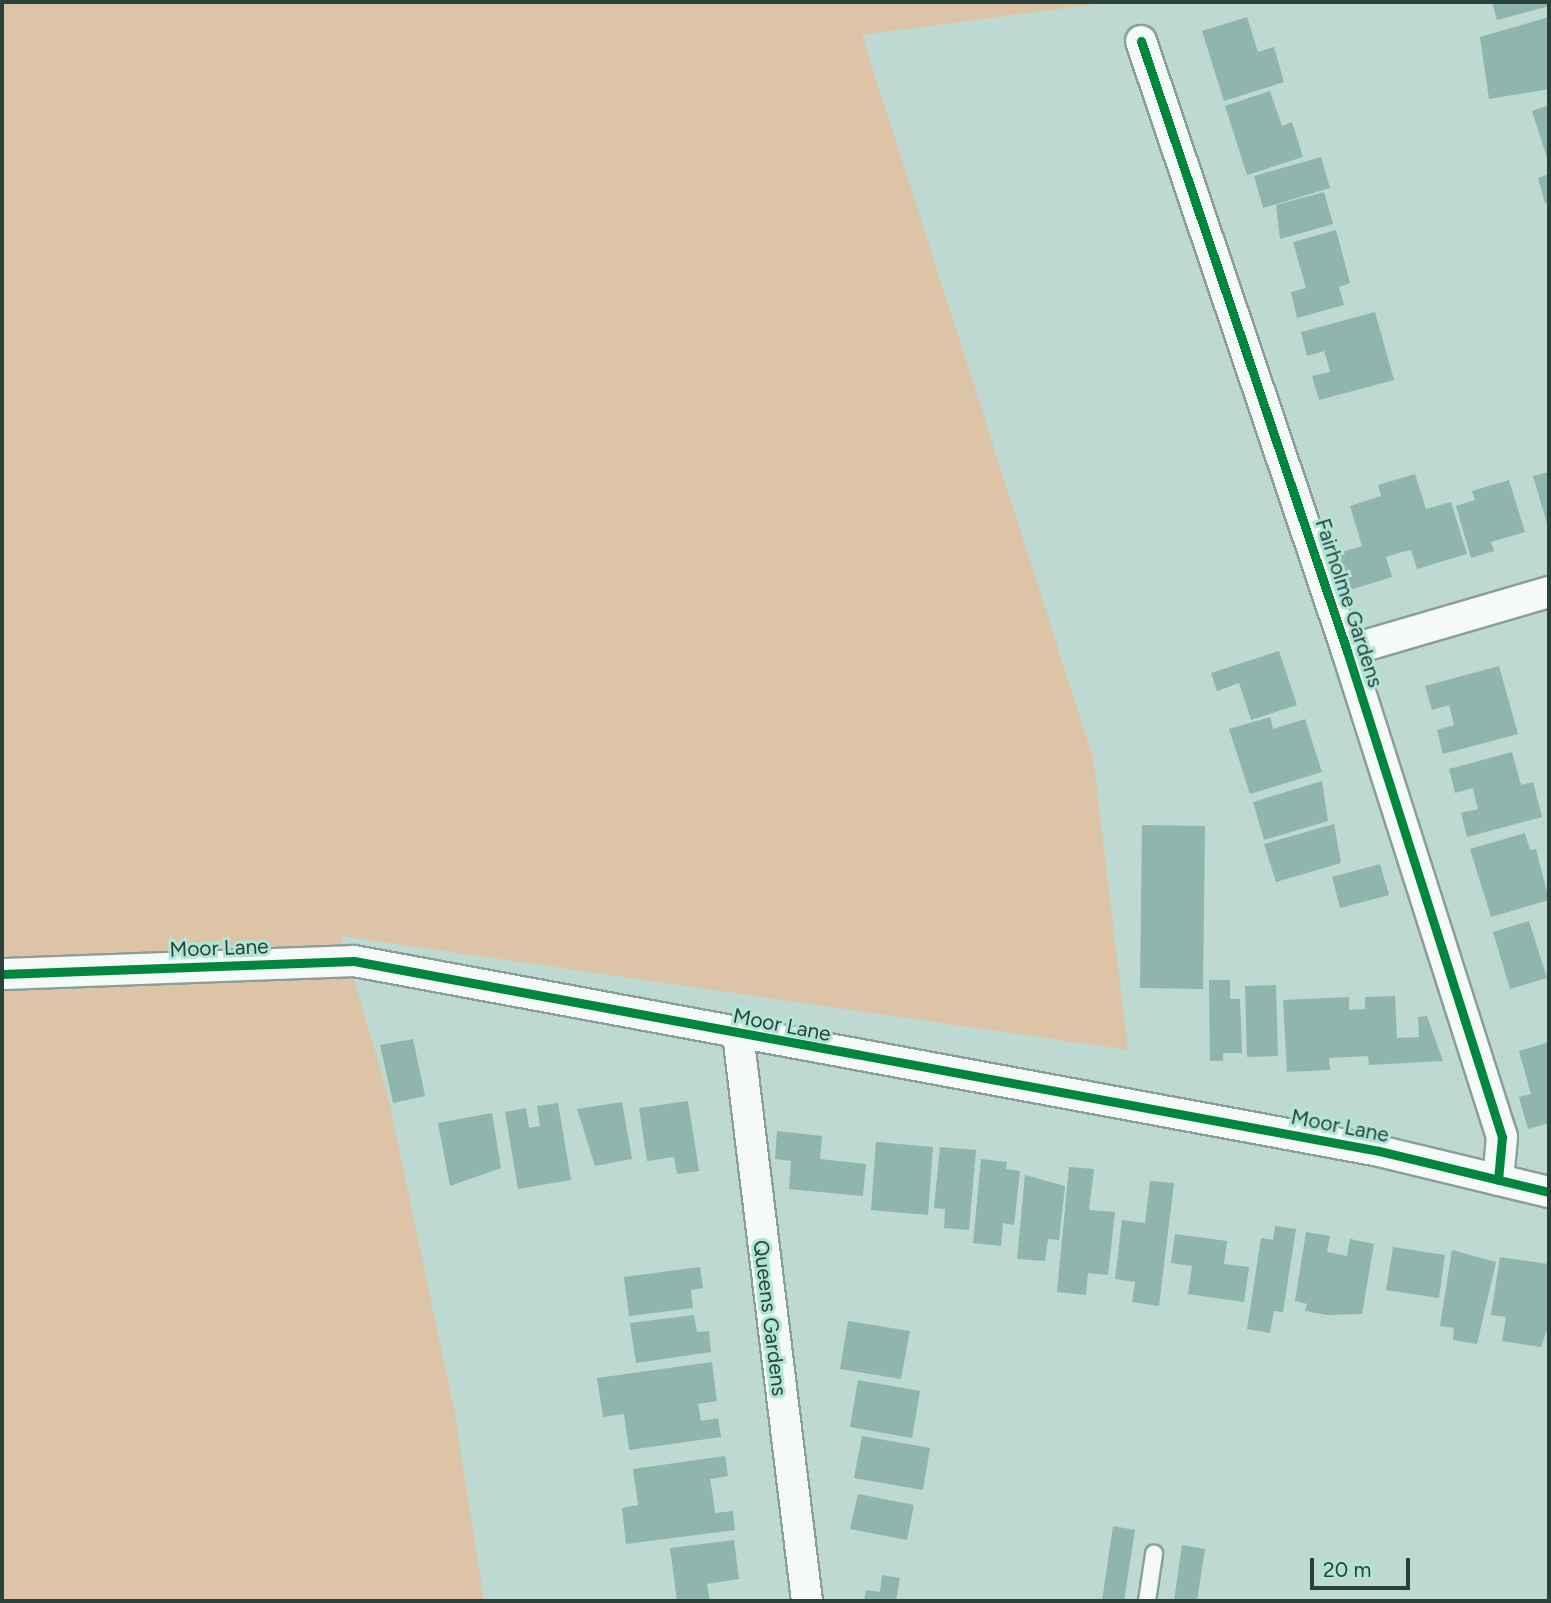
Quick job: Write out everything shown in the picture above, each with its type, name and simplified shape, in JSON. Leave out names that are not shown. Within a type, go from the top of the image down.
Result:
[{"type":"street","name":"Fairholme Gardens","points":[[1141,41],[1347,651],[1502,1138],[1498,1180]]},
{"type":"street","points":[[1347,651],[1549,592]]},
{"type":"street","name":"Moor Lane","points":[[2,974],[354,961],[1366,1148],[1549,1192]]},
{"type":"street","name":"Queens Gardens","points":[[738,1034],[807,1601]]},
{"type":"lane","points":[[1147,1601],[1153,1554]]},
{"type":"shaded area","points":[[2,2],[1111,2],[862,35],[1093,758],[1128,1050],[341,936],[387,1092],[455,1415],[484,1601],[2,1601]]},
{"type":"building","points":[[1492,2],[1549,2],[1549,6],[1497,20]]},
{"type":"building","points":[[1247,17],[1258,52],[1274,47],[1284,82],[1224,101],[1202,31]]},
{"type":"building","points":[[1549,17],[1549,89],[1489,99],[1480,37]]},
{"type":"building","points":[[1270,91],[1282,126],[1292,122],[1303,157],[1247,175],[1225,106]]},
{"type":"building","points":[[1549,105],[1549,164],[1532,111]]},
{"type":"building","points":[[1321,157],[1330,188],[1263,208],[1254,176]]},
{"type":"building","points":[[1549,174],[1549,202],[1545,203],[1538,178]]},
{"type":"building","points":[[1324,192],[1333,224],[1280,239],[1276,205]]},
{"type":"building","points":[[1336,230],[1350,283],[1339,287],[1344,305],[1297,318],[1291,292],[1306,288],[1293,242]]},
{"type":"building","points":[[1375,312],[1394,380],[1319,400],[1312,376],[1330,372],[1327,360],[1324,351],[1307,356],[1301,332]]},
{"type":"building","points":[[1549,472],[1549,530],[1533,476]]},
{"type":"building","points":[[1415,474],[1426,509],[1451,502],[1467,554],[1417,569],[1411,550],[1398,553],[1386,557],[1392,577],[1350,590],[1339,553],[1362,546],[1350,506],[1381,496],[1378,485]]},
{"type":"building","points":[[1509,480],[1525,532],[1491,542],[1494,551],[1471,558],[1456,506],[1475,500],[1472,491]]},
{"type":"building","points":[[1279,651],[1297,705],[1251,720],[1239,683],[1217,691],[1211,673]]},
{"type":"building","points":[[1499,666],[1518,734],[1443,754],[1437,730],[1454,725],[1449,705],[1432,710],[1425,686]]},
{"type":"building","points":[[1270,717],[1273,729],[1305,719],[1322,772],[1250,794],[1229,729]]},
{"type":"building","points":[[1512,752],[1521,785],[1533,782],[1542,817],[1467,837],[1461,813],[1478,809],[1473,788],[1455,793],[1449,769]]},
{"type":"building","points":[[1322,781],[1328,821],[1264,840],[1253,802]]},
{"type":"building","points":[[1334,824],[1341,863],[1276,882],[1264,844]]},
{"type":"building","points":[[1142,825],[1205,826],[1203,989],[1140,988]]},
{"type":"building","points":[[1525,833],[1530,850],[1536,849],[1549,900],[1491,917],[1470,849]]},
{"type":"building","points":[[1380,864],[1389,895],[1340,908],[1332,877]]},
{"type":"building","points":[[1529,921],[1547,978],[1510,989],[1493,932]]},
{"type":"building","points":[[1209,980],[1230,980],[1230,999],[1240,999],[1242,1053],[1223,1053],[1223,1061],[1210,1061]]},
{"type":"building","points":[[1276,985],[1278,1056],[1247,1057],[1245,986]]},
{"type":"building","points":[[1395,996],[1397,1038],[1419,1037],[1418,1017],[1427,1016],[1443,1061],[1369,1065],[1368,1056],[1329,1058],[1330,1070],[1287,1072],[1283,1000],[1349,997],[1349,1010],[1365,1009],[1365,997]]},
{"type":"building","points":[[413,1039],[425,1096],[393,1103],[380,1045]]},
{"type":"building","points":[[1549,1042],[1549,1123],[1528,1129],[1519,1097],[1531,1094],[1519,1051]]},
{"type":"building","points":[[688,1101],[699,1171],[677,1174],[674,1157],[647,1161],[639,1108]]},
{"type":"building","points":[[622,1102],[632,1159],[595,1166],[577,1109]]},
{"type":"building","points":[[558,1103],[571,1180],[518,1189],[505,1112],[526,1108],[529,1128],[540,1126],[537,1106]]},
{"type":"building","points":[[492,1113],[501,1168],[450,1186],[438,1123]]},
{"type":"building","points":[[777,1131],[822,1136],[820,1159],[866,1164],[863,1196],[789,1189],[791,1161],[775,1159]]},
{"type":"building","points":[[876,1142],[933,1147],[928,1215],[871,1210]]},
{"type":"building","points":[[940,1147],[976,1150],[969,1230],[944,1228],[945,1209],[934,1208]]},
{"type":"building","points":[[981,1159],[1007,1162],[1006,1169],[1020,1171],[1014,1225],[1003,1223],[1001,1246],[973,1243]]},
{"type":"building","points":[[1069,1167],[1094,1169],[1089,1210],[1115,1212],[1108,1275],[1088,1273],[1086,1295],[1057,1292]]},
{"type":"building","points":[[1025,1175],[1065,1186],[1059,1240],[1048,1239],[1045,1261],[1017,1259]]},
{"type":"building","points":[[1150,1181],[1174,1183],[1159,1306],[1132,1302],[1135,1282],[1115,1279],[1122,1220],[1145,1223]]},
{"type":"building","points":[[1275,1226],[1296,1229],[1283,1312],[1274,1311],[1270,1333],[1247,1329],[1261,1238],[1273,1240]]},
{"type":"building","points":[[1306,1232],[1330,1236],[1327,1252],[1347,1256],[1350,1239],[1374,1244],[1362,1314],[1327,1315],[1305,1311],[1307,1304],[1295,1301]]},
{"type":"building","points":[[1175,1234],[1227,1241],[1224,1264],[1249,1267],[1244,1302],[1188,1294],[1192,1266],[1171,1263]]},
{"type":"building","points":[[1393,1247],[1445,1255],[1439,1298],[1386,1290]]},
{"type":"building","points":[[1452,1250],[1496,1262],[1477,1344],[1453,1340],[1454,1328],[1440,1326]]},
{"type":"building","points":[[1500,1257],[1549,1264],[1549,1324],[1541,1347],[1502,1341],[1506,1317],[1491,1315]]},
{"type":"building","points":[[700,1267],[703,1288],[691,1290],[693,1308],[629,1316],[624,1277]]},
{"type":"building","points":[[694,1315],[697,1332],[709,1331],[711,1352],[636,1363],[630,1323]]},
{"type":"building","points":[[848,1321],[910,1331],[901,1379],[840,1369]]},
{"type":"building","points":[[712,1362],[717,1401],[698,1404],[701,1421],[718,1418],[721,1437],[629,1450],[624,1414],[603,1417],[597,1378]]},
{"type":"building","points":[[858,1380],[920,1391],[912,1438],[850,1427]]},
{"type":"building","points":[[862,1436],[930,1448],[923,1490],[854,1478]]},
{"type":"building","points":[[725,1456],[728,1476],[710,1479],[715,1513],[733,1511],[735,1530],[626,1544],[622,1508],[638,1505],[633,1469]]},
{"type":"building","points":[[858,1494],[914,1505],[907,1540],[850,1529]]},
{"type":"building","points":[[1113,1526],[1135,1530],[1124,1601],[1102,1601]]},
{"type":"building","points":[[734,1540],[739,1579],[707,1584],[710,1601],[677,1601],[670,1548]]},
{"type":"building","points":[[1182,1545],[1205,1549],[1197,1601],[1174,1601]]},
{"type":"building","points":[[882,1575],[900,1578],[896,1601],[864,1601],[866,1590],[880,1592]]},
{"type":"cycle path","points":[[1141,41],[1347,651],[1502,1137],[1498,1180]]},
{"type":"cycle path","points":[[2,974],[354,961],[1379,1151],[1549,1192]]}]
